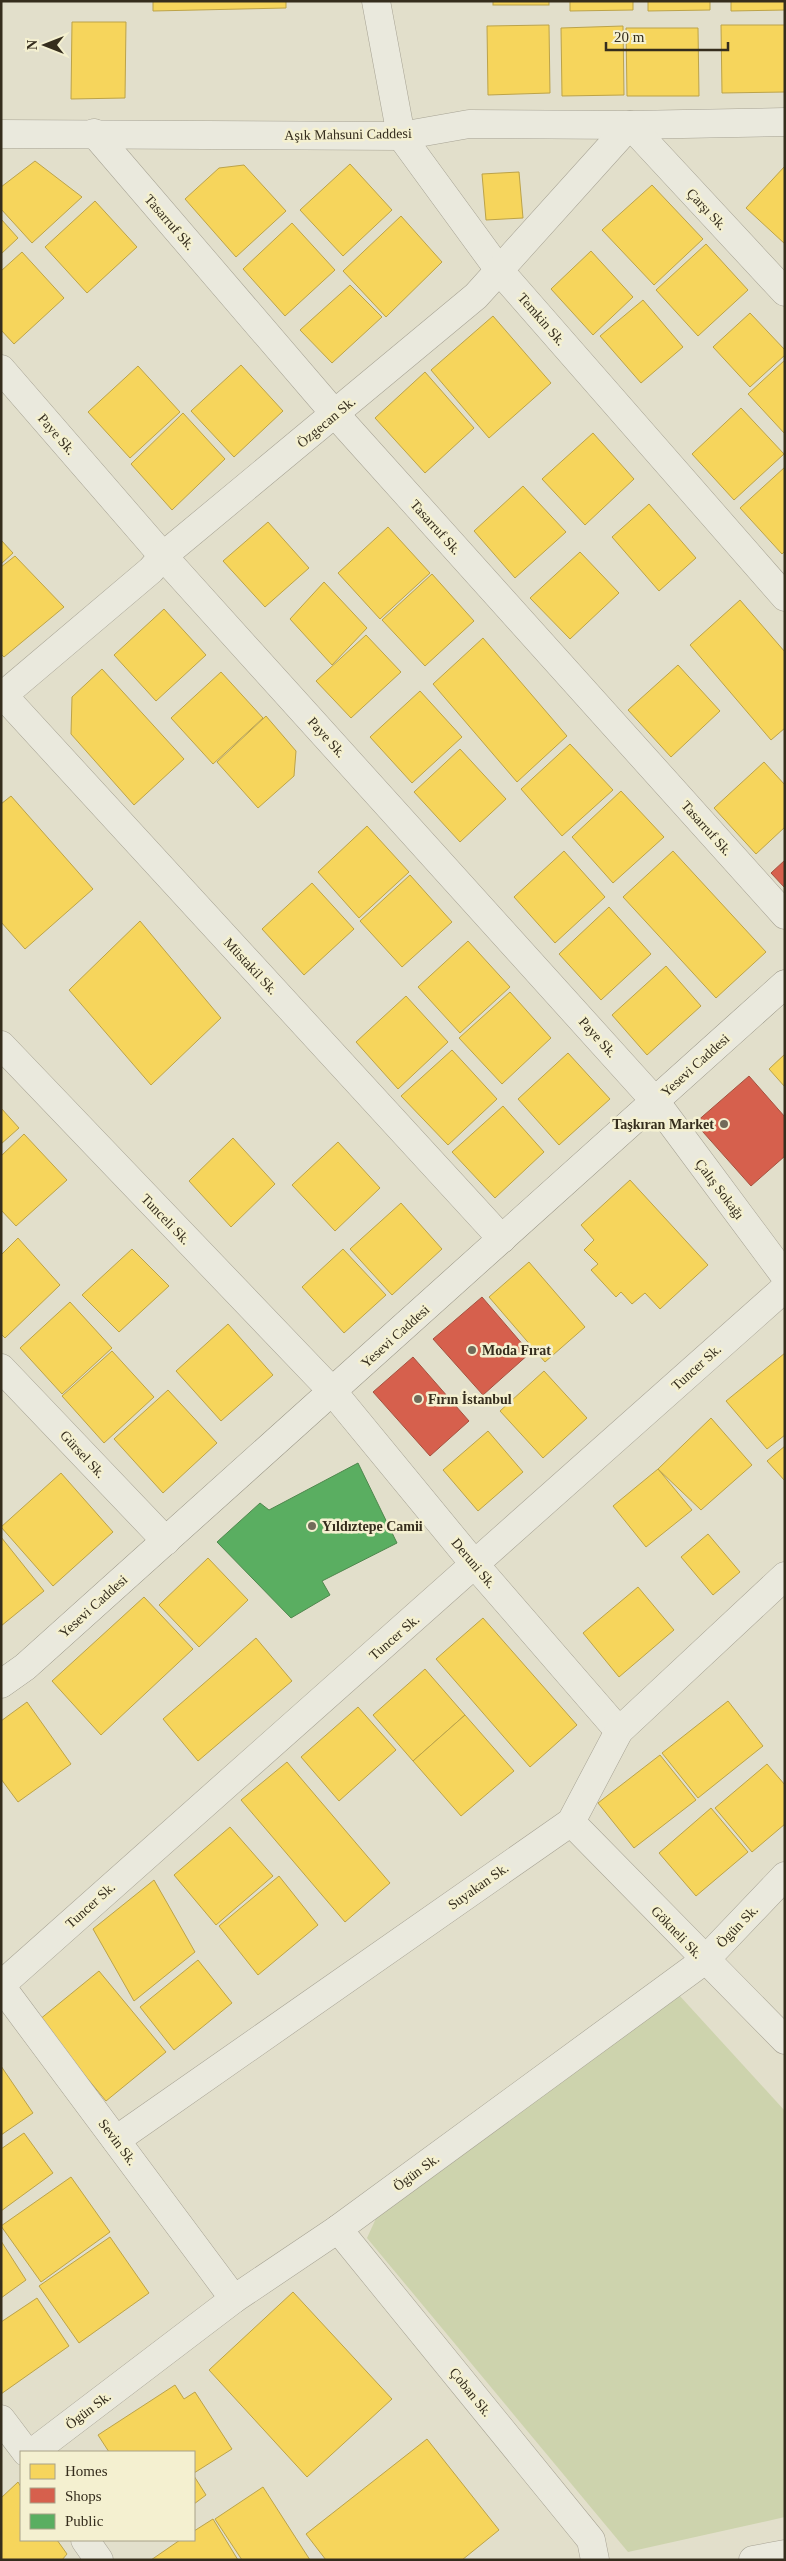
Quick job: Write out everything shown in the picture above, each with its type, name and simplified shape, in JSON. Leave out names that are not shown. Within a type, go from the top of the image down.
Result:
[{"type":"street","name":"Temkin Sk.","points":[[376,1],[401,136],[500,270],[785,597]]},
{"type":"street","name":"Aşık Mahsuni Caddesi","points":[[1,134],[401,136],[470,124],[630,125],[785,122]]},
{"type":"street","name":"Özgecan Sk.","points":[[2,695],[151,570],[164,556],[476,296],[630,125]]},
{"type":"street","name":"Çarşı Sk.","points":[[630,125],[785,292]]},
{"type":"street","name":"Tasarruf Sk.","points":[[94,134],[335,414],[785,915]]},
{"type":"street","name":"Paye Sk.","points":[[1,370],[164,556],[655,1101]]},
{"type":"street","name":"Müstakil Sk.","points":[[2,695],[502,1239]]},
{"type":"street","name":"Yesevi Caddesi","points":[[1,1684],[25,1667],[785,984]]},
{"type":"street","name":"Tunceli Sk.","points":[[1,1045],[332,1392]]},
{"type":"street","name":"Çalış Sokağı","points":[[655,1101],[785,1276]]},
{"type":"street","name":"Tuncer Sk.","points":[[1,1985],[237,1774],[476,1566],[785,1288]]},
{"type":"street","name":"Gürsel Sk.","points":[[3,1374],[166,1541]]},
{"type":"street","name":"Deruni Sk.","points":[[332,1392],[476,1566],[619,1731]]},
{"type":"street","name":"Suyakan Sk.","points":[[116,2140],[571,1822],[619,1731],[785,1576]]},
{"type":"street","name":"Gökneli Sk.","points":[[571,1822],[785,2040]]},
{"type":"street","name":"Ögün Sk.","points":[[34,2451],[234,2299],[338,2229],[705,1960],[785,1876]]},
{"type":"street","name":"Sevin Sk.","points":[[1,1985],[234,2299]]},
{"type":"street","name":"Çoban Sk.","points":[[338,2229],[591,2540],[595,2560]]},
{"type":"street","points":[[1,2420],[25,2451]]},
{"type":"street","points":[[1,2457],[20,2456]]},
{"type":"street","points":[[86,2541],[99,2560]]},
{"type":"street","points":[[753,2560],[785,2554]]},
{"type":"green space","points":[[679,1995],[785,2111],[785,2517],[628,2552],[367,2238],[378,2214]]},
{"type":"building: Homes","points":[[153,1],[286,1],[286,8],[153,11]]},
{"type":"building: Homes","points":[[493,1],[549,1],[549,5],[493,5]]},
{"type":"building: Homes","points":[[570,1],[633,1],[633,10],[570,11]]},
{"type":"building: Homes","points":[[648,1],[710,1],[710,10],[648,11]]},
{"type":"building: Homes","points":[[731,1],[785,1],[785,10],[731,11]]},
{"type":"building: Homes","points":[[72,22],[126,22],[125,98],[71,99]]},
{"type":"building: Homes","points":[[549,25],[550,93],[488,95],[487,26]]},
{"type":"building: Homes","points":[[721,25],[785,25],[785,92],[722,93]]},
{"type":"building: Homes","points":[[623,26],[624,95],[562,96],[561,28]]},
{"type":"building: Homes","points":[[626,28],[698,28],[699,96],[627,96]]},
{"type":"building: Homes","points":[[35,161],[82,197],[32,243],[1,209],[1,187]]},
{"type":"building: Homes","points":[[350,164],[392,210],[343,256],[300,210]]},
{"type":"building: Homes","points":[[244,165],[286,211],[236,257],[185,199],[219,168]]},
{"type":"building: Homes","points":[[785,166],[785,244],[746,208]]},
{"type":"building: Homes","points":[[519,172],[523,218],[486,220],[482,174]]},
{"type":"building: Homes","points":[[652,185],[703,239],[654,285],[602,230]]},
{"type":"building: Homes","points":[[95,201],[137,247],[87,293],[45,247]]},
{"type":"building: Homes","points":[[401,216],[442,262],[386,317],[343,271]]},
{"type":"building: Homes","points":[[1,219],[18,238],[1,254]]},
{"type":"building: Homes","points":[[292,223],[335,270],[285,316],[243,269]]},
{"type":"building: Homes","points":[[706,244],[748,290],[698,336],[656,290]]},
{"type":"building: Homes","points":[[591,251],[633,297],[593,335],[551,289]]},
{"type":"building: Homes","points":[[22,252],[64,298],[14,344],[1,330],[1,271]]},
{"type":"building: Homes","points":[[350,285],[382,317],[332,363],[300,330]]},
{"type":"building: Homes","points":[[643,300],[683,347],[641,383],[600,336]]},
{"type":"building: Homes","points":[[750,313],[785,350],[785,355],[750,387],[713,347]]},
{"type":"building: Homes","points":[[493,316],[551,383],[489,438],[431,370]]},
{"type":"building: Homes","points":[[785,360],[785,434],[748,394]]},
{"type":"building: Homes","points":[[241,365],[283,411],[234,457],[191,411]]},
{"type":"building: Homes","points":[[138,366],[180,412],[130,458],[88,412]]},
{"type":"building: Homes","points":[[425,372],[474,428],[425,473],[375,418]]},
{"type":"building: Homes","points":[[741,408],[784,454],[734,500],[692,454]]},
{"type":"building: Homes","points":[[183,413],[225,459],[172,510],[131,464]]},
{"type":"building: Homes","points":[[593,433],[634,479],[585,525],[542,479]]},
{"type":"building: Homes","points":[[785,467],[785,551],[782,554],[740,508]]},
{"type":"building: Homes","points":[[523,486],[566,532],[515,578],[474,531]]},
{"type":"building: Homes","points":[[649,504],[696,558],[659,591],[612,537]]},
{"type":"building: Homes","points":[[268,522],[309,568],[265,607],[223,561]]},
{"type":"building: Homes","points":[[388,527],[430,573],[380,619],[338,573]]},
{"type":"building: Homes","points":[[1,540],[13,553],[1,564]]},
{"type":"building: Homes","points":[[580,552],[619,593],[570,639],[530,598]]},
{"type":"building: Homes","points":[[15,556],[64,607],[4,657],[1,654],[1,567]]},
{"type":"building: Homes","points":[[432,574],[474,621],[425,666],[382,620]]},
{"type":"building: Homes","points":[[324,582],[367,628],[332,665],[290,619]]},
{"type":"building: Homes","points":[[740,600],[785,652],[785,728],[771,740],[690,645]]},
{"type":"building: Homes","points":[[164,609],[206,655],[156,701],[114,655]]},
{"type":"building: Homes","points":[[366,635],[401,672],[351,718],[316,681]]},
{"type":"building: Homes","points":[[483,638],[567,736],[517,782],[433,684]]},
{"type":"building: Homes","points":[[678,665],[720,711],[671,757],[628,710]]},
{"type":"building: Homes","points":[[102,669],[184,759],[134,805],[71,734],[72,697]]},
{"type":"building: Homes","points":[[221,672],[263,718],[213,764],[171,718]]},
{"type":"building: Homes","points":[[420,691],[462,737],[412,783],[370,737]]},
{"type":"building: Homes","points":[[266,716],[296,751],[294,776],[258,808],[217,762]]},
{"type":"building: Homes","points":[[570,744],[613,790],[562,836],[521,789]]},
{"type":"building: Homes","points":[[460,749],[506,799],[460,842],[414,792]]},
{"type":"building: Homes","points":[[764,762],[785,785],[785,827],[756,854],[714,808]]},
{"type":"building: Homes","points":[[621,791],[664,837],[613,883],[572,837]]},
{"type":"building: Homes","points":[[11,796],[93,889],[25,949],[1,922],[1,804]]},
{"type":"building: Homes","points":[[367,826],[409,872],[359,918],[318,872]]},
{"type":"building: Homes","points":[[564,851],[605,897],[555,943],[514,897]]},
{"type":"building: Homes","points":[[673,851],[766,952],[716,998],[623,897]]},
{"type":"building: Homes","points":[[410,875],[452,922],[402,967],[360,921]]},
{"type":"building: Homes","points":[[312,883],[354,929],[304,975],[262,929]]},
{"type":"building: Homes","points":[[609,907],[651,954],[601,1000],[559,954]]},
{"type":"building: Homes","points":[[140,921],[221,1018],[151,1085],[69,990]]},
{"type":"building: Homes","points":[[468,941],[510,987],[460,1033],[418,987]]},
{"type":"building: Homes","points":[[666,966],[701,1006],[647,1055],[612,1015]]},
{"type":"building: Homes","points":[[510,992],[551,1038],[502,1084],[459,1038]]},
{"type":"building: Homes","points":[[406,996],[448,1042],[398,1089],[356,1042]]},
{"type":"building: Homes","points":[[452,1050],[497,1099],[448,1145],[401,1096]]},
{"type":"building: Homes","points":[[568,1053],[610,1099],[559,1145],[518,1099]]},
{"type":"building: Homes","points":[[785,1054],[785,1087],[769,1069]]},
{"type":"building: Homes","points":[[503,1106],[544,1152],[495,1198],[452,1152]]},
{"type":"building: Homes","points":[[1,1108],[19,1128],[1,1144]]},
{"type":"building: Homes","points":[[24,1134],[67,1180],[16,1226],[1,1210],[1,1156]]},
{"type":"building: Homes","points":[[233,1138],[275,1184],[231,1227],[189,1181]]},
{"type":"building: Homes","points":[[338,1142],[380,1188],[335,1231],[292,1185]]},
{"type":"building: Homes","points":[[630,1180],[708,1265],[660,1309],[645,1293],[632,1304],[621,1292],[616,1297],[591,1270],[598,1264],[584,1250],[594,1240],[581,1225]]},
{"type":"building: Homes","points":[[401,1203],[442,1249],[392,1295],[350,1249]]},
{"type":"building: Homes","points":[[18,1238],[60,1285],[5,1338],[1,1334],[1,1255]]},
{"type":"building: Homes","points":[[132,1249],[169,1286],[119,1332],[82,1295]]},
{"type":"building: Homes","points":[[343,1249],[386,1295],[344,1333],[302,1287]]},
{"type":"building: Homes","points":[[529,1262],[585,1327],[545,1362],[489,1297]]},
{"type":"building: Homes","points":[[70,1302],[112,1348],[62,1394],[20,1348]]},
{"type":"building: Homes","points":[[228,1324],[273,1375],[221,1421],[176,1371]]},
{"type":"building: Homes","points":[[112,1351],[154,1397],[104,1443],[62,1396]]},
{"type":"building: Homes","points":[[785,1353],[785,1435],[767,1449],[726,1401]]},
{"type":"building: Homes","points":[[544,1371],[587,1418],[543,1458],[500,1411]]},
{"type":"building: Homes","points":[[168,1390],[217,1443],[163,1493],[114,1439]]},
{"type":"building: Homes","points":[[711,1418],[752,1465],[701,1510],[658,1469]]},
{"type":"building: Homes","points":[[488,1431],[523,1472],[478,1511],[443,1470]]},
{"type":"building: Homes","points":[[785,1446],[785,1481],[767,1461]]},
{"type":"building: Homes","points":[[658,1469],[692,1510],[646,1547],[613,1506]]},
{"type":"building: Homes","points":[[61,1473],[113,1532],[53,1586],[1,1527]]},
{"type":"building: Homes","points":[[708,1534],[740,1572],[713,1595],[681,1557]]},
{"type":"building: Homes","points":[[1,1537],[44,1591],[1,1626]]},
{"type":"building: Homes","points":[[208,1558],[248,1600],[199,1647],[159,1605]]},
{"type":"building: Homes","points":[[638,1587],[674,1630],[619,1677],[583,1633]]},
{"type":"building: Homes","points":[[144,1597],[193,1649],[101,1735],[52,1681]]},
{"type":"building: Homes","points":[[483,1618],[577,1725],[530,1767],[436,1659]]},
{"type":"building: Homes","points":[[256,1638],[292,1681],[198,1761],[163,1719]]},
{"type":"building: Homes","points":[[425,1669],[465,1715],[413,1761],[373,1715]]},
{"type":"building: Homes","points":[[728,1701],[763,1746],[698,1798],[662,1753]]},
{"type":"building: Homes","points":[[27,1702],[71,1764],[18,1802],[1,1779],[1,1721]]},
{"type":"building: Homes","points":[[358,1707],[396,1750],[339,1801],[301,1757]]},
{"type":"building: Homes","points":[[465,1715],[514,1771],[461,1816],[413,1761]]},
{"type":"building: Homes","points":[[660,1755],[696,1800],[634,1848],[598,1803]]},
{"type":"building: Homes","points":[[287,1762],[390,1883],[345,1922],[241,1800]]},
{"type":"building: Homes","points":[[767,1764],[785,1785],[785,1824],[752,1852],[715,1808]]},
{"type":"building: Homes","points":[[711,1808],[748,1852],[696,1896],[659,1853]]},
{"type":"building: Homes","points":[[230,1827],[273,1876],[216,1925],[174,1875]]},
{"type":"building: Homes","points":[[279,1876],[318,1925],[258,1975],[219,1926]]},
{"type":"building: Homes","points":[[154,1880],[195,1952],[134,2001],[93,1929]]},
{"type":"building: Homes","points":[[198,1960],[232,2003],[174,2050],[140,2007]]},
{"type":"building: Homes","points":[[99,1971],[166,2052],[106,2101],[39,2020]]},
{"type":"building: Homes","points":[[1,2066],[33,2113],[1,2135]]},
{"type":"building: Homes","points":[[24,2133],[53,2173],[1,2211],[1,2149]]},
{"type":"building: Homes","points":[[71,2177],[110,2232],[41,2282],[1,2226]]},
{"type":"building: Homes","points":[[110,2237],[149,2293],[79,2343],[39,2286]]},
{"type":"building: Homes","points":[[1,2241],[26,2280],[1,2298]]},
{"type":"building: Homes","points":[[293,2292],[392,2399],[307,2477],[209,2370]]},
{"type":"building: Homes","points":[[37,2298],[69,2346],[1,2394],[1,2322]]},
{"type":"building: Homes","points":[[175,2385],[184,2399],[195,2392],[232,2449],[195,2472],[195,2451],[108,2451],[98,2435]]},
{"type":"building: Homes","points":[[427,2439],[499,2530],[462,2560],[326,2560],[306,2534]]},
{"type":"building: Homes","points":[[195,2478],[206,2495],[195,2503]]},
{"type":"building: Homes","points":[[18,2482],[20,2485],[20,2541],[58,2541],[67,2554],[62,2560],[1,2560],[1,2498]]},
{"type":"building: Homes","points":[[263,2487],[310,2560],[242,2560],[215,2519]]},
{"type":"building: Homes","points":[[213,2519],[238,2560],[151,2560],[179,2541],[195,2541],[195,2530]]},
{"type":"building: Shops","points":[[785,860],[785,888],[771,873]]},
{"type":"building: Shops","points":[[749,1076],[785,1117],[785,1156],[751,1186],[695,1123]]},
{"type":"building: Shops","points":[[482,1297],[530,1353],[483,1395],[433,1339]]},
{"type":"building: Shops","points":[[413,1357],[469,1421],[430,1456],[373,1392]]},
{"type":"building: Public","name":"Yıldıztepe Camii","points":[[358,1463],[397,1543],[322,1581],[330,1595],[291,1618],[217,1542],[260,1503],[269,1510]]},
{"type":"place","name":"Taşkıran Market","points":[[724,1124]]},
{"type":"place","name":"Moda Fırat","points":[[472,1350]]},
{"type":"place","name":"Fırın İstanbul","points":[[418,1399]]},
{"type":"place","name":"Yıldıztepe Camii","points":[[312,1526]]}]
